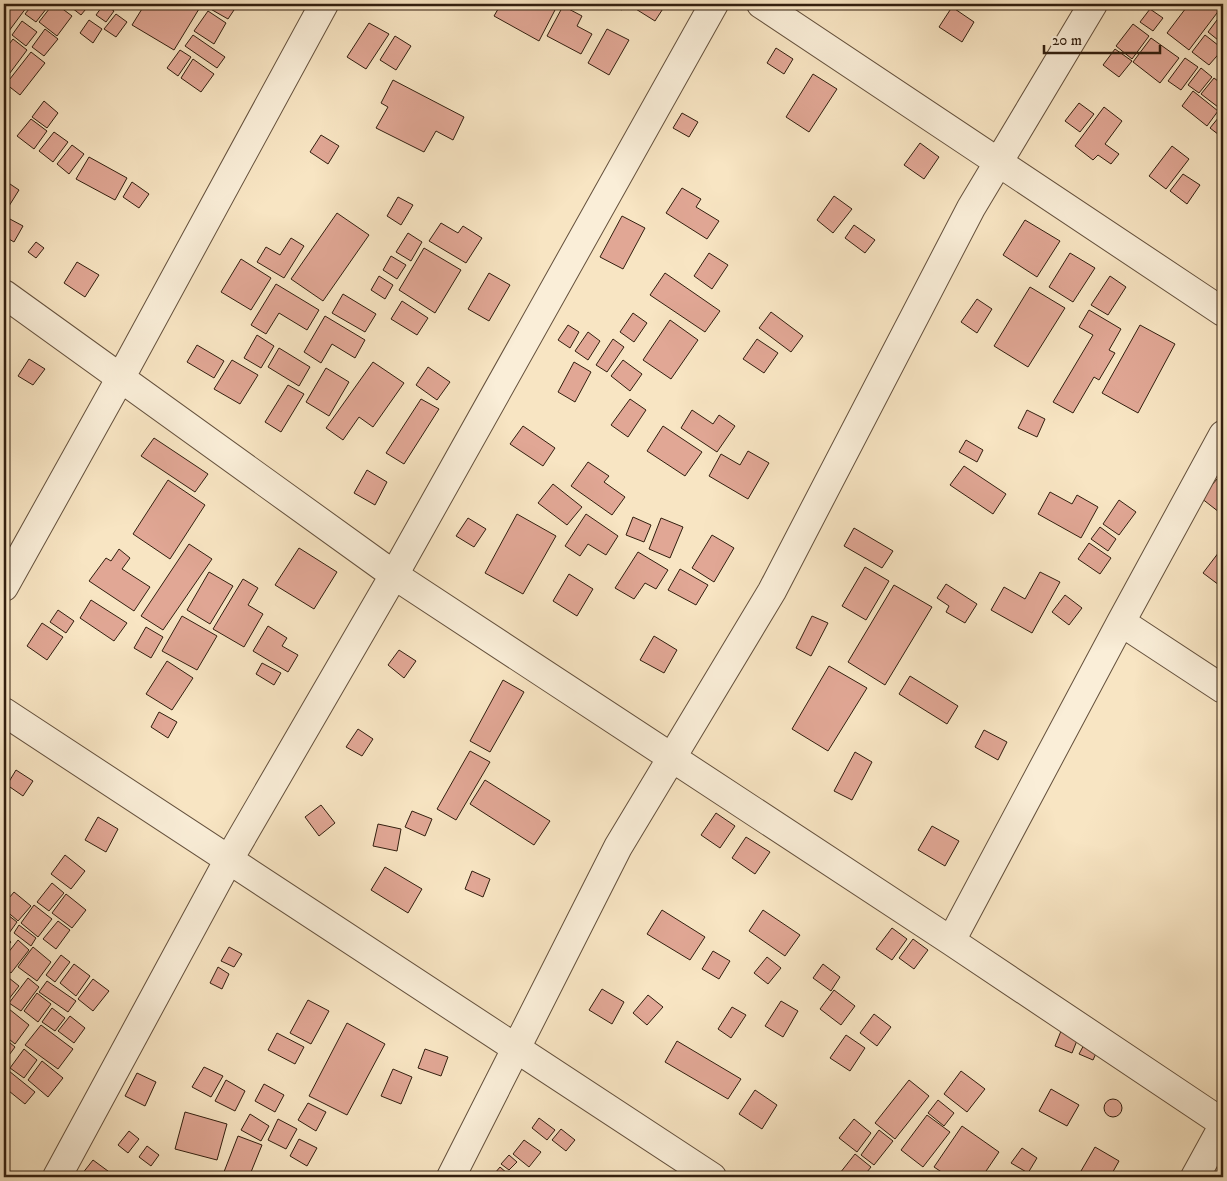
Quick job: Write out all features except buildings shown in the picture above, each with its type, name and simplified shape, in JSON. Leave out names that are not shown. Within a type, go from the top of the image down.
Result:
[{"type":"street","points":[[4,588],[324,4]]},
{"type":"street","points":[[57,1177],[228,861],[394,575],[714,4]]},
{"type":"street","points":[[761,4],[1223,312]]},
{"type":"street","points":[[451,1177],[618,847],[772,591],[971,208],[1093,4]]},
{"type":"street","points":[[4,294],[394,575],[951,941],[1223,1125],[1195,1177]]},
{"type":"street","points":[[951,941],[1223,435]]},
{"type":"street","points":[[1121,622],[1223,689]]},
{"type":"street","points":[[4,712],[228,861],[516,1047],[712,1177]]}]
